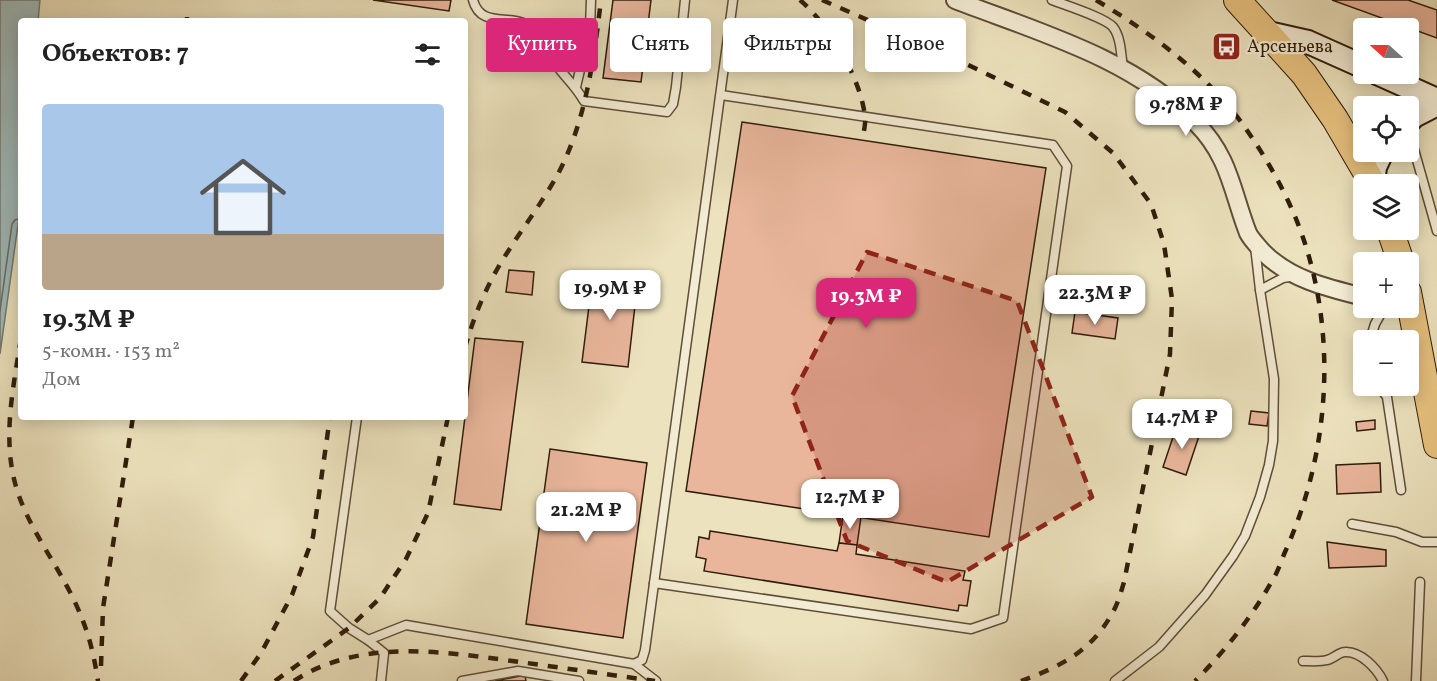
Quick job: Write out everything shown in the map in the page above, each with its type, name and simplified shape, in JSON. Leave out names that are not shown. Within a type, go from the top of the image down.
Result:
[{"type":"main road","points":[[1237,0],[1304,74],[1329,110],[1367,174]]},
{"type":"main road","points":[[1268,33],[1308,42],[1353,62]]},
{"type":"main road","points":[[1400,84],[1437,102]]},
{"type":"main road","points":[[1419,113],[1437,102]]},
{"type":"main road","points":[[1413,318],[1437,445]]},
{"type":"street","points":[[955,0],[1078,47],[1124,68],[1174,103],[1197,124],[1215,146],[1230,174],[1249,234],[1255,243],[1280,268],[1316,285],[1353,294]]},
{"type":"lane","points":[[473,0],[475,8],[482,16],[524,23],[544,37],[551,56],[566,78],[576,87],[584,101],[667,112],[673,104],[676,87],[685,0]]},
{"type":"lane","points":[[576,87],[590,27],[591,0]]},
{"type":"lane","points":[[634,664],[642,660],[645,650],[733,0]]},
{"type":"lane","points":[[1052,0],[1105,21],[1112,26],[1124,68]]},
{"type":"lane","points":[[654,583],[971,629],[1003,618],[1067,166],[1053,146],[721,95]]},
{"type":"lane","points":[[1418,162],[1437,231]]},
{"type":"lane","points":[[1115,681],[1159,647],[1205,595],[1245,536],[1260,496],[1273,441],[1274,380],[1255,243]]},
{"type":"lane","points":[[1260,290],[1283,278],[1296,276]]},
{"type":"lane","points":[[1386,396],[1401,490]]},
{"type":"lane","points":[[357,420],[330,611],[348,628],[384,653],[381,681]]},
{"type":"lane","points":[[1352,524],[1396,532],[1422,542],[1437,542]]},
{"type":"lane","points":[[1416,681],[1420,582]]},
{"type":"lane","points":[[368,640],[406,626],[634,664],[656,681]]},
{"type":"lane","points":[[1303,661],[1328,660],[1345,652],[1353,654],[1365,660],[1380,674],[1383,681]]},
{"type":"lane","points":[[462,681],[518,670],[579,681]]},
{"type":"highlighted area","points":[[867,252],[1017,301],[1092,497],[947,582],[847,541],[792,396]]},
{"type":"water","points":[[0,0],[40,0],[38,18],[18,18],[18,225],[0,354]]},
{"type":"building","points":[[373,0],[451,0],[449,11]]},
{"type":"building","points":[[613,0],[651,0],[649,18],[611,18]]},
{"type":"building","points":[[1332,0],[1408,0],[1437,10],[1437,38],[1419,31],[1419,18],[1382,18]]},
{"type":"building","points":[[610,23],[610,72],[642,72],[641,82],[603,78]]},
{"type":"building","points":[[742,122],[1046,168],[989,537],[686,491]]},
{"type":"building","points":[[509,270],[534,272],[532,295],[506,292]]},
{"type":"building","points":[[593,274],[638,279],[628,367],[582,362]]},
{"type":"building","points":[[1075,312],[1118,318],[1115,339],[1072,333]]},
{"type":"building","points":[[475,338],[523,342],[501,510],[454,504],[465,420],[468,420],[468,393]]},
{"type":"building","points":[[1251,411],[1269,413],[1267,426],[1249,424]]},
{"type":"building","points":[[1375,420],[1375,429],[1357,431],[1356,422]]},
{"type":"building","points":[[1177,425],[1200,433],[1186,475],[1163,467]]},
{"type":"building","points":[[550,449],[647,463],[623,638],[526,624]]},
{"type":"building","points":[[1380,463],[1381,492],[1337,494],[1336,465]]},
{"type":"building","points":[[843,515],[861,517],[857,545],[839,543]]},
{"type":"building","points":[[710,531],[837,551],[839,543],[857,545],[856,554],[965,571],[963,580],[971,581],[967,606],[959,605],[958,611],[704,571],[706,559],[696,557],[699,537],[709,539]]},
{"type":"building","points":[[1327,542],[1386,550],[1386,566],[1329,568]]},
{"type":"building","points":[[525,675],[526,681],[495,681]]},
{"type":"railway","points":[[468,339],[477,311],[494,275],[553,182],[568,152],[588,88],[601,0]]},
{"type":"railway","points":[[800,0],[822,23],[850,69],[865,117],[863,140]]},
{"type":"railway","points":[[822,0],[952,57],[1065,112],[1113,153],[1151,204],[1164,244],[1172,299],[1170,354],[1121,594],[1104,626],[1085,647],[1049,670],[1021,681]]},
{"type":"railway","points":[[1096,0],[1137,26],[1195,71],[1229,106],[1244,126],[1272,170],[1302,234],[1316,288],[1322,326],[1323,403],[1318,442],[1299,516],[1278,570],[1264,595],[1237,634],[1195,681]]},
{"type":"railway","points":[[18,358],[9,444],[14,479],[32,525],[73,598],[82,619],[92,648],[98,681]]},
{"type":"railway","points":[[101,666],[103,608],[133,420]]},
{"type":"railway","points":[[241,681],[261,653],[292,595],[313,537],[330,420]]},
{"type":"railway","points":[[275,681],[349,628],[380,598],[406,559],[428,513],[447,420]]},
{"type":"railway","points":[[294,681],[320,667],[349,658],[408,651],[469,655],[655,681]]},
{"type":"place","name":"Арсеньева","points":[[1226,46]]}]
